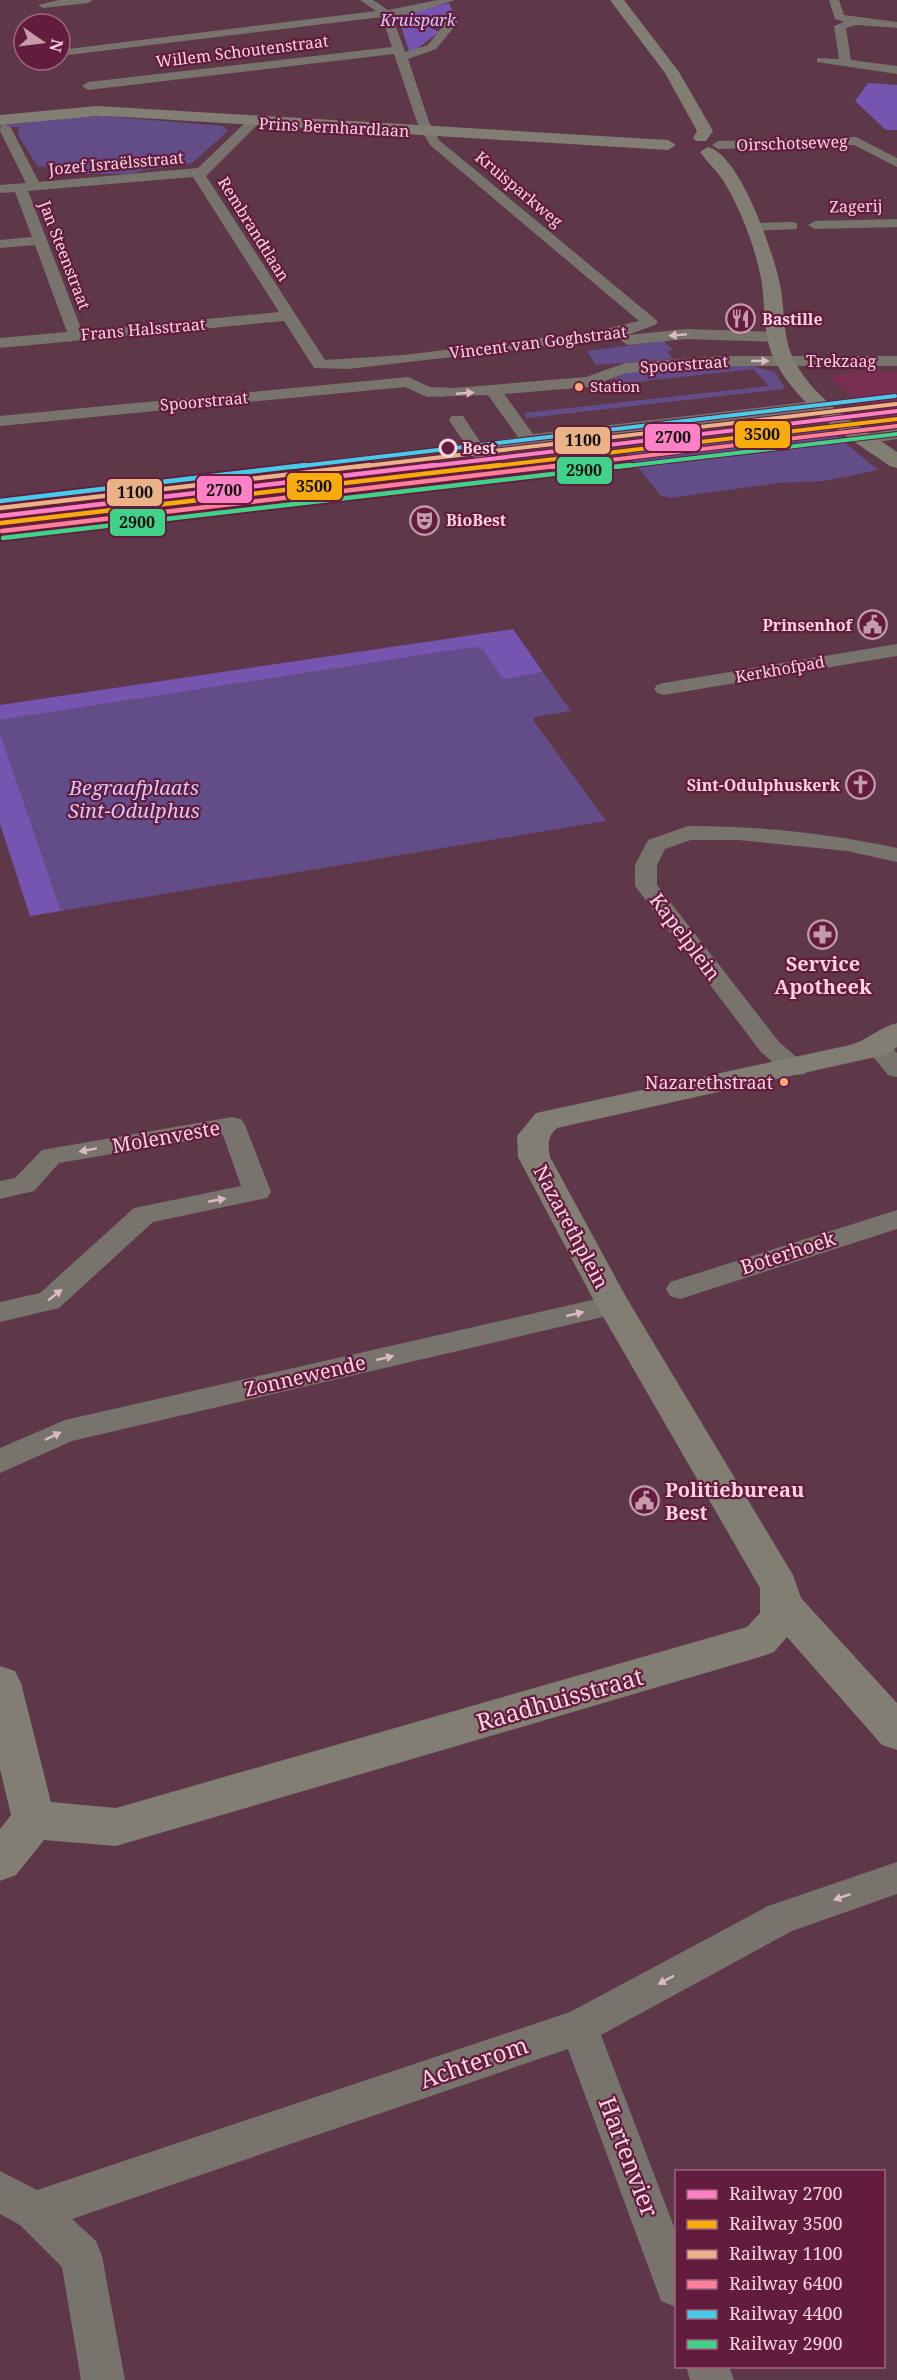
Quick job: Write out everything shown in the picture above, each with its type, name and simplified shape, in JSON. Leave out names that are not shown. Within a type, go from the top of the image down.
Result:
[{"type":"street","points":[[43,6],[88,0]]},
{"type":"street","points":[[365,0],[386,13]]},
{"type":"street","points":[[72,56],[413,10],[450,0]]},
{"type":"street","name":"Oirschotseweg","points":[[617,0],[672,72],[705,131],[705,135],[695,148]]},
{"type":"street","points":[[834,0],[838,17],[857,22],[897,25]]},
{"type":"street","name":"Kruisparkweg","points":[[386,13],[423,122],[434,142],[650,322]]},
{"type":"street","points":[[846,64],[840,26],[857,22]]},
{"type":"street","points":[[401,54],[432,47],[449,26],[444,23]]},
{"type":"street","name":"Willem Schoutenstraat","points":[[97,111],[86,82],[401,54]]},
{"type":"street","points":[[821,60],[897,70]]},
{"type":"street","name":"Prins Bernhardlaan","points":[[2,124],[97,111],[695,148]]},
{"type":"street","name":"Rembrandtlaan","points":[[253,122],[199,175],[320,365],[356,364],[424,356]]},
{"type":"street","name":"Jan Steenstraat","points":[[2,124],[27,187],[40,240],[76,335]]},
{"type":"street","name":"Oirschotseweg","points":[[695,148],[856,141],[897,163]]},
{"type":"street","name":"Oirschotseweg","points":[[695,148],[718,160],[753,227],[770,278],[785,361]]},
{"type":"street","name":"Jozef Israëlsstraat","points":[[0,189],[201,172]]},
{"type":"street","name":"Zagerij","points":[[815,225],[897,223]]},
{"type":"street","points":[[753,227],[792,226]]},
{"type":"street","points":[[0,244],[40,240]]},
{"type":"street","name":"Frans Halsstraat","points":[[0,343],[287,316]]},
{"type":"street","name":"Vincent van Goghstraat","points":[[424,356],[634,329],[650,322]]},
{"type":"street","name":"Spoorstraat","points":[[408,382],[418,369],[434,364],[648,337],[715,334],[779,337]]},
{"type":"street","name":"Trekzaag","points":[[785,361],[897,360]]},
{"type":"street","name":"Spoorstraat","points":[[0,420],[408,382],[427,392],[493,390],[588,382],[625,368],[726,361],[785,361]]},
{"type":"street","points":[[785,361],[798,381],[823,405],[897,462]]},
{"type":"street","points":[[493,390],[530,440]]},
{"type":"street","points":[[469,446],[823,405]]},
{"type":"street","points":[[455,422],[469,446],[488,470]]},
{"type":"street","points":[[866,439],[897,434]]},
{"type":"street","name":"Kerkhofpad","points":[[664,689],[897,650]]},
{"type":"street","name":"Kapelplein","points":[[796,1068],[770,1047],[646,886],[646,865],[656,845],[688,833],[738,833],[847,843],[897,855]]},
{"type":"street","points":[[796,1068],[891,1050]]},
{"type":"street","name":"Nazarethplein","points":[[614,1305],[534,1158],[530,1141],[535,1130],[547,1120],[558,1117],[796,1068]]},
{"type":"street","name":"Molenveste","points":[[0,1190],[24,1185],[51,1156],[232,1125],[257,1192],[144,1215],[49,1301],[0,1312]]},
{"type":"street","name":"Boterhoek","points":[[680,1289],[897,1219]]},
{"type":"street","points":[[614,1305],[780,1586],[783,1605],[897,1732]]},
{"type":"street","name":"Zonnewende","points":[[0,1461],[64,1431],[614,1305]]},
{"type":"street","name":"Raadhuisstraat","points":[[34,1820],[116,1827],[608,1687],[760,1640],[776,1626],[783,1605]]},
{"type":"street","points":[[0,1683],[34,1820],[0,1861]]},
{"type":"street","name":"Achterom","points":[[17,2201],[579,2028],[781,1918],[897,1878]]},
{"type":"street","name":"Hartenvier","points":[[579,2028],[675,2283]]},
{"type":"street","points":[[17,2201],[81,2256],[103,2380]]},
{"type":"shaded area","points":[[872,370],[897,373],[897,426],[883,428],[828,375]]},
{"type":"green space","name":"Kruispark","points":[[449,3],[458,23],[432,22],[429,27],[439,32],[414,51],[409,51],[398,17],[405,12]]},
{"type":"green space","points":[[868,83],[897,85],[897,130],[886,130],[855,101]]},
{"type":"green space","points":[[102,116],[223,126],[228,131],[192,163],[143,170],[132,174],[61,174],[68,168],[64,164],[38,167],[18,135],[19,127],[8,127],[5,123]]},
{"type":"green space","points":[[664,341],[673,350],[667,352],[674,359],[596,365],[587,351]]},
{"type":"green space","points":[[755,364],[755,367],[775,372],[785,389],[527,418],[524,413],[769,386],[753,369],[636,382],[639,388],[616,390],[610,380],[629,372]]},
{"type":"green space","points":[[827,428],[878,470],[824,481],[778,483],[670,498],[660,495],[626,452]]},
{"type":"green space","points":[[513,629],[543,672],[503,679],[483,649],[474,647],[0,720],[0,705]]},
{"type":"green space","name":"Begraafplaats Sint-Odulphus","points":[[474,647],[483,648],[503,678],[543,672],[571,711],[535,717],[533,720],[606,821],[61,911],[0,733],[0,720]]},
{"type":"green space","points":[[0,733],[61,911],[30,916],[0,824]]},
{"type":"railway","points":[[863,409],[897,405]]},
{"type":"rail line","name":"4400","points":[[0,501],[895,396]]},
{"type":"rail line","name":"1100","points":[[0,508],[896,404]]},
{"type":"rail line","name":"2700","points":[[0,516],[897,411]]},
{"type":"rail line","name":"3500","points":[[1,523],[897,419]]},
{"type":"rail line","name":"6400","points":[[2,531],[897,426]]},
{"type":"rail line","name":"2900","points":[[3,538],[897,434]]},
{"type":"place","name":"Bastille","points":[[741,319]]},
{"type":"place","name":"Station","points":[[579,387]]},
{"type":"place","name":"Best","points":[[448,448]]},
{"type":"place","name":"BioBest","points":[[425,520]]},
{"type":"place","name":"Prinsenhof","points":[[873,625]]},
{"type":"place","name":"Sint-Odulphuskerk","points":[[861,785]]},
{"type":"place","name":"Service Apotheek","points":[[823,934]]},
{"type":"place","name":"Nazarethstraat","points":[[784,1082]]},
{"type":"place","name":"Politiebureau Best","points":[[644,1501]]}]
